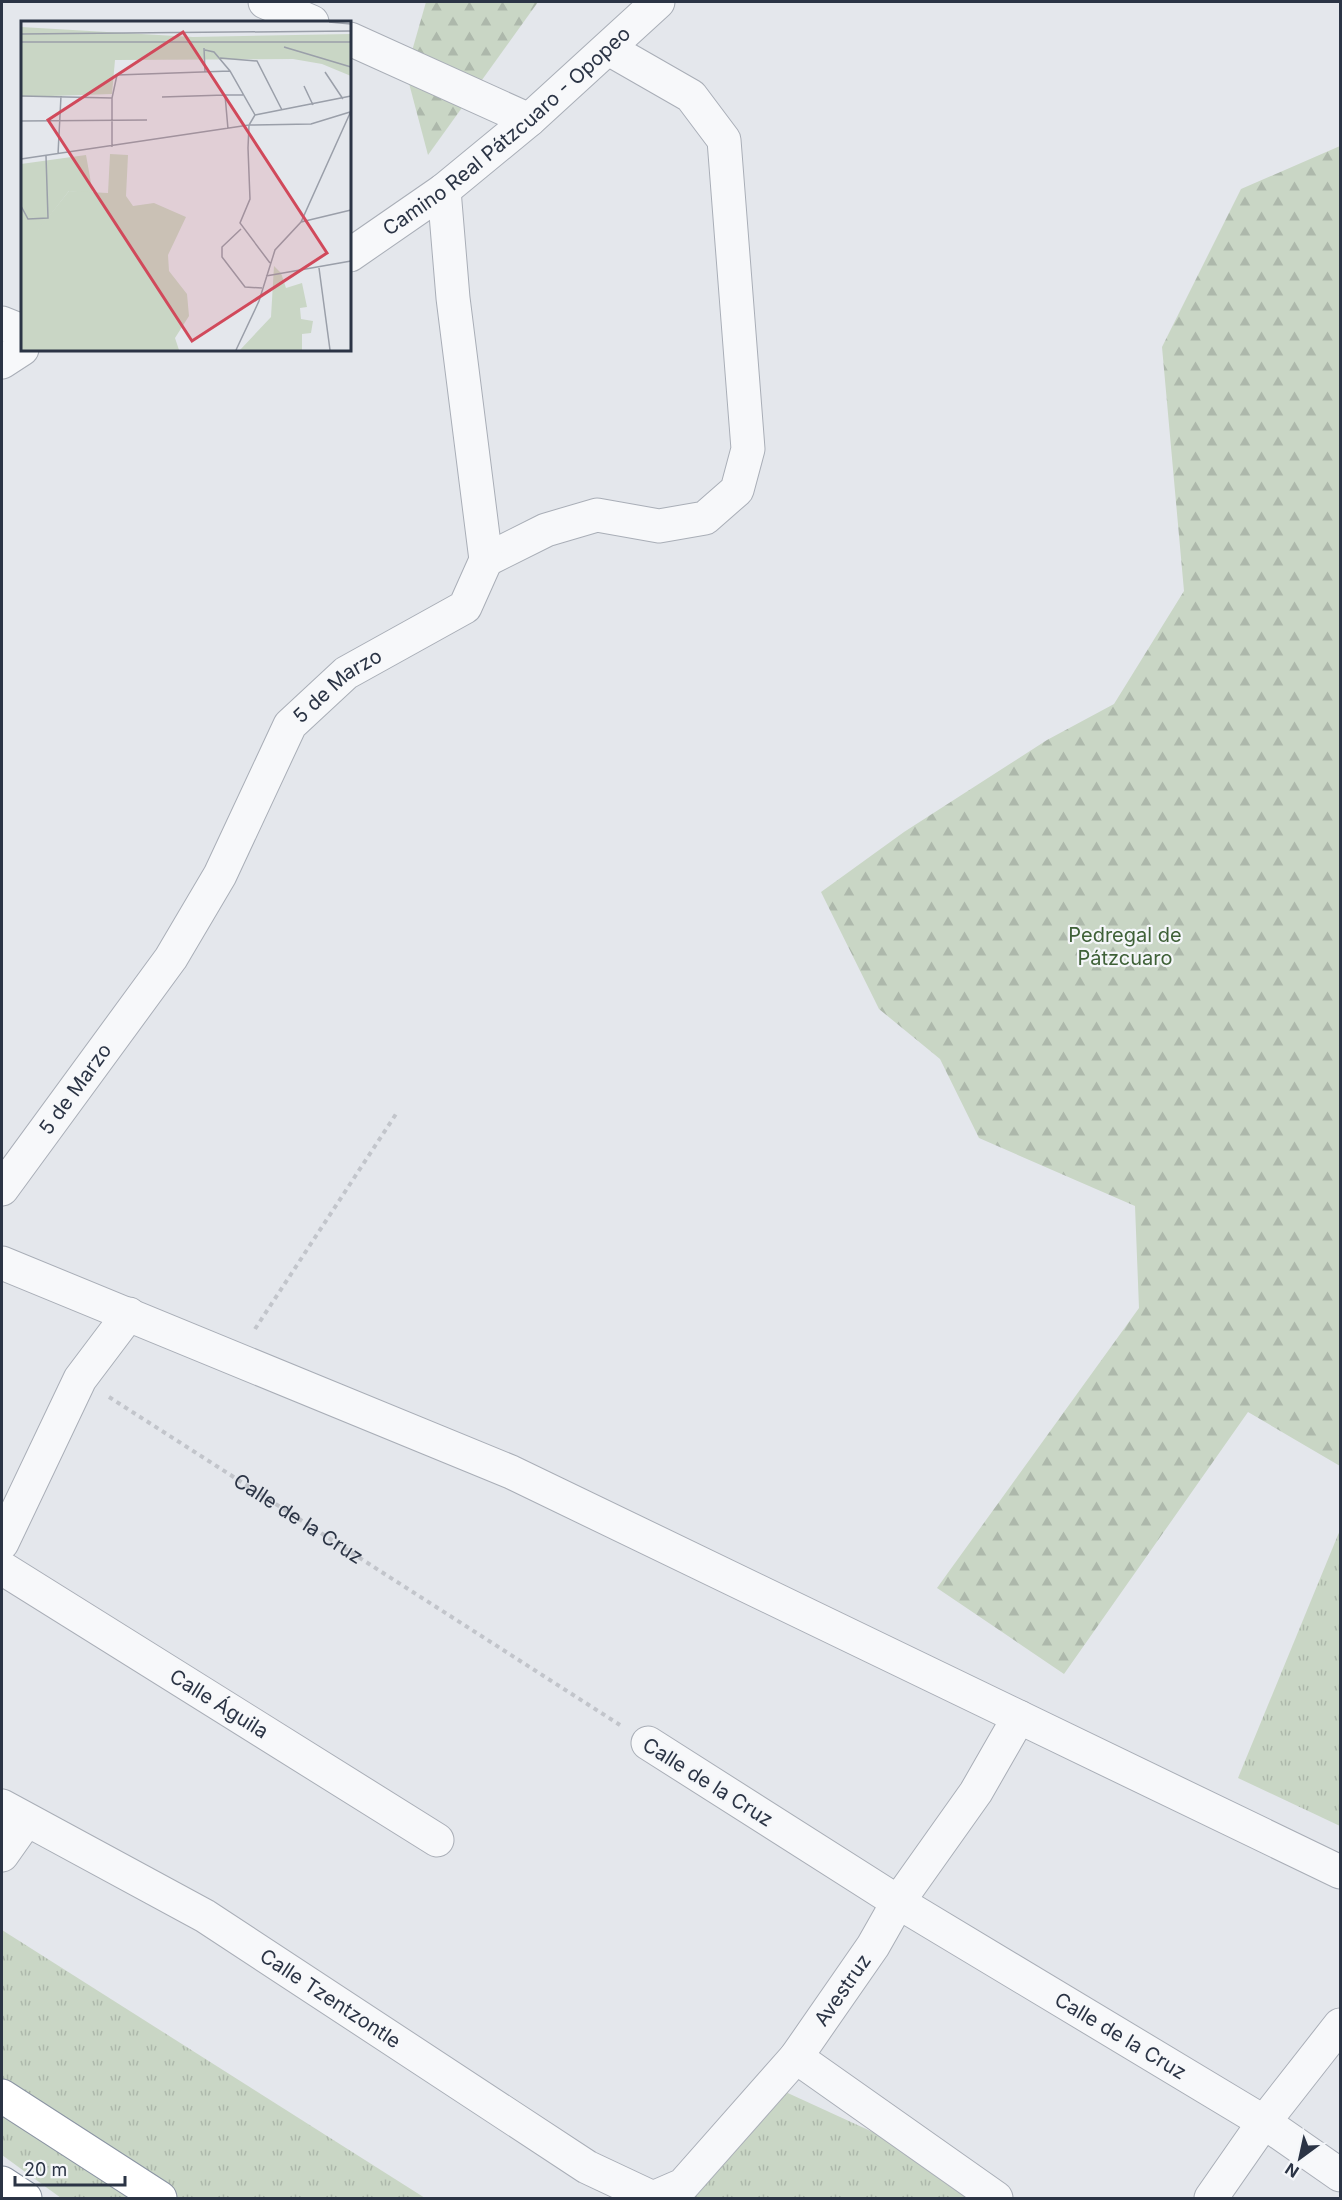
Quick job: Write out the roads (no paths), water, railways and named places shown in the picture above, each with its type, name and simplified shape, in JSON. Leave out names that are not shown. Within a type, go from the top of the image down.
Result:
[{"type":"highway","points":[[2,2096],[160,2199]]},
{"type":"highway","points":[[2,2183],[25,2199]]},
{"type":"street","points":[[265,2],[310,21]]},
{"type":"street","name":"Camino Real Pátzcuaro - Opopeo","points":[[351,254],[444,190],[529,120],[658,2]]},
{"type":"street","points":[[351,39],[529,120]]},
{"type":"street","points":[[444,190],[453,298],[486,560],[546,530],[597,515],[659,526],[705,518],[737,490],[748,449],[724,140],[691,96],[609,49]]},
{"type":"street","points":[[2,323],[21,331]]},
{"type":"street","points":[[2,362],[21,350]]},
{"type":"street","name":"5 de Marzo","points":[[2,1189],[171,958],[220,875],[290,725],[346,673],[465,606],[486,560]]},
{"type":"street","points":[[2,1263],[511,1472],[1341,1872]]},
{"type":"street","points":[[2,1543],[80,1379],[129,1314]]},
{"type":"street","name":"Calle Águila","points":[[2,1569],[438,1840]]},
{"type":"street","name":"Avestruz","points":[[653,2199],[683,2185],[796,2057],[873,1946],[898,1902],[976,1792],[1019,1717]]},
{"type":"street","name":"Calle de la Cruz","points":[[648,1743],[898,1902],[1263,2122],[1341,2175]]},
{"type":"street","points":[[2,1855],[14,1813]]},
{"type":"street","name":"Calle Tzentzontle","points":[[14,1813],[205,1916],[587,2167],[653,2199]]},
{"type":"street","points":[[1211,2199],[1263,2122],[1341,2025]]},
{"type":"street","points":[[796,2057],[996,2199]]},
{"type":"park label","name":"Pedregal de Pátzcuaro","points":[[1125,946]]}]
